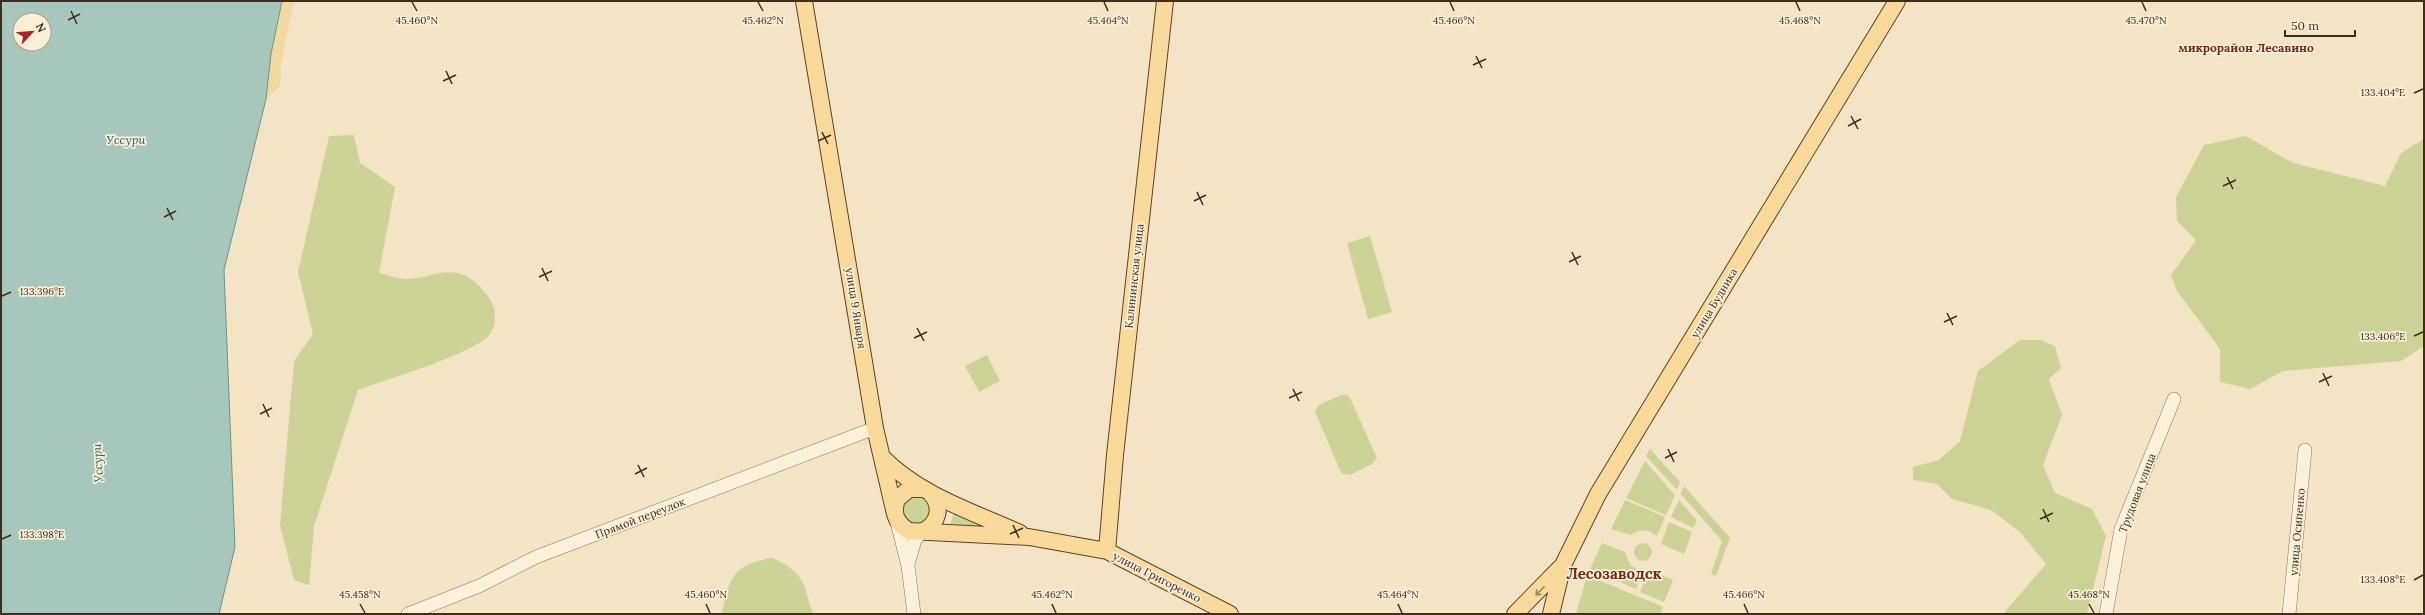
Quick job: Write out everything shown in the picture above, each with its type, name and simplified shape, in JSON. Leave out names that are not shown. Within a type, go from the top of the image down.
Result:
[{"type":"main road","name":"улица 9 Января","points":[[804,1],[875,428],[895,514]]},
{"type":"main road","name":"Калининская улица","points":[[1107,551],[1116,447],[1165,1]]},
{"type":"main road","name":"улица Будника","points":[[1551,614],[1563,565],[1598,494],[1897,1]]},
{"type":"main road","points":[[882,457],[903,477],[927,491],[1029,536]]},
{"type":"main road","points":[[922,531],[934,523],[937,517],[938,504],[927,491],[916,488],[902,493],[895,506],[895,514],[902,527],[909,530],[922,531],[1029,536]]},
{"type":"main road","name":"улица Григоренко","points":[[1029,536],[1107,551],[1230,614]]},
{"type":"main road","points":[[1515,614],[1542,589],[1563,565]]},
{"type":"street","name":"Трудовая улица","points":[[2106,614],[2121,529],[2174,399]]},
{"type":"street","name":"Прямой переулок","points":[[408,614],[479,586],[536,557],[875,428]]},
{"type":"street","name":"улица Осипенко","points":[[2289,614],[2305,450]]},
{"type":"street","name":"улица 9 Января","points":[[895,514],[908,566],[914,614]]},
{"type":"street","points":[[908,566],[915,540],[922,531]]},
{"type":"green space","points":[[354,135],[360,163],[395,187],[379,273],[406,279],[451,272],[466,276],[478,285],[488,297],[493,305],[495,320],[490,334],[482,341],[468,349],[429,365],[358,390],[314,526],[309,585],[294,580],[280,525],[294,361],[313,334],[298,272],[329,136]]},
{"type":"green space","points":[[2246,136],[2293,163],[2385,186],[2401,153],[2424,139],[2424,346],[2401,361],[2283,371],[2250,389],[2220,382],[2220,349],[2177,291],[2171,275],[2196,240],[2177,221],[2176,197],[2204,145]]},
{"type":"green space","points":[[1370,236],[1392,312],[1368,319],[1347,243]]},
{"type":"green space","points":[[2020,340],[2041,340],[2055,346],[2061,368],[2049,379],[2062,415],[2043,465],[2055,493],[2092,509],[2106,536],[2087,614],[2003,614],[2046,564],[2020,532],[1991,510],[1952,499],[1937,484],[1913,480],[1913,467],[1939,460],[1960,441],[1978,371]]},
{"type":"green space","points":[[987,355],[1000,381],[979,392],[965,366]]},
{"type":"green space","points":[[1341,395],[1347,395],[1350,398],[1377,458],[1372,464],[1350,475],[1343,474],[1340,470],[1315,412],[1319,405]]},
{"type":"green space","points":[[1650,449],[1680,482],[1677,490],[1646,456]]},
{"type":"green space","points":[[1645,461],[1675,495],[1666,515],[1626,498]]},
{"type":"green space","points":[[1684,486],[1730,538],[1716,576],[1711,574],[1722,541],[1681,494]]},
{"type":"green space","points":[[916,495],[926,499],[930,509],[926,519],[916,523],[906,519],[902,509],[906,499]]},
{"type":"green space","points":[[1625,500],[1665,517],[1657,536],[1647,531],[1641,531],[1631,535],[1611,529]]},
{"type":"green space","points":[[1679,500],[1697,521],[1693,528],[1671,517]]},
{"type":"green space","points":[[954,512],[997,531],[950,526]]},
{"type":"green space","points":[[1669,522],[1692,532],[1684,554],[1661,544]]},
{"type":"green space","points":[[1602,543],[1625,552],[1631,566],[1643,571],[1636,589],[1590,569]]},
{"type":"green space","points":[[1639,543],[1647,543],[1652,548],[1650,559],[1647,561],[1639,561],[1634,556],[1634,548]]},
{"type":"green space","points":[[772,558],[791,568],[797,574],[804,586],[813,614],[722,614],[730,582],[740,569],[748,564]]},
{"type":"green space","points":[[1649,570],[1673,580],[1664,602],[1640,592]]},
{"type":"green space","points":[[1587,575],[1663,607],[1660,614],[1576,614]]},
{"type":"sand","points":[[282,1],[294,1],[281,63],[280,86],[266,99],[271,54]]},
{"type":"water","name":"Уссури","points":[[1,1],[282,1],[271,54],[266,99],[224,270],[235,547],[219,614],[1,614]]},
{"type":"district","name":"микрорайон Лесавино","points":[[2246,48]]},
{"type":"district","name":"Лесозаводск","points":[[1614,574]]}]
